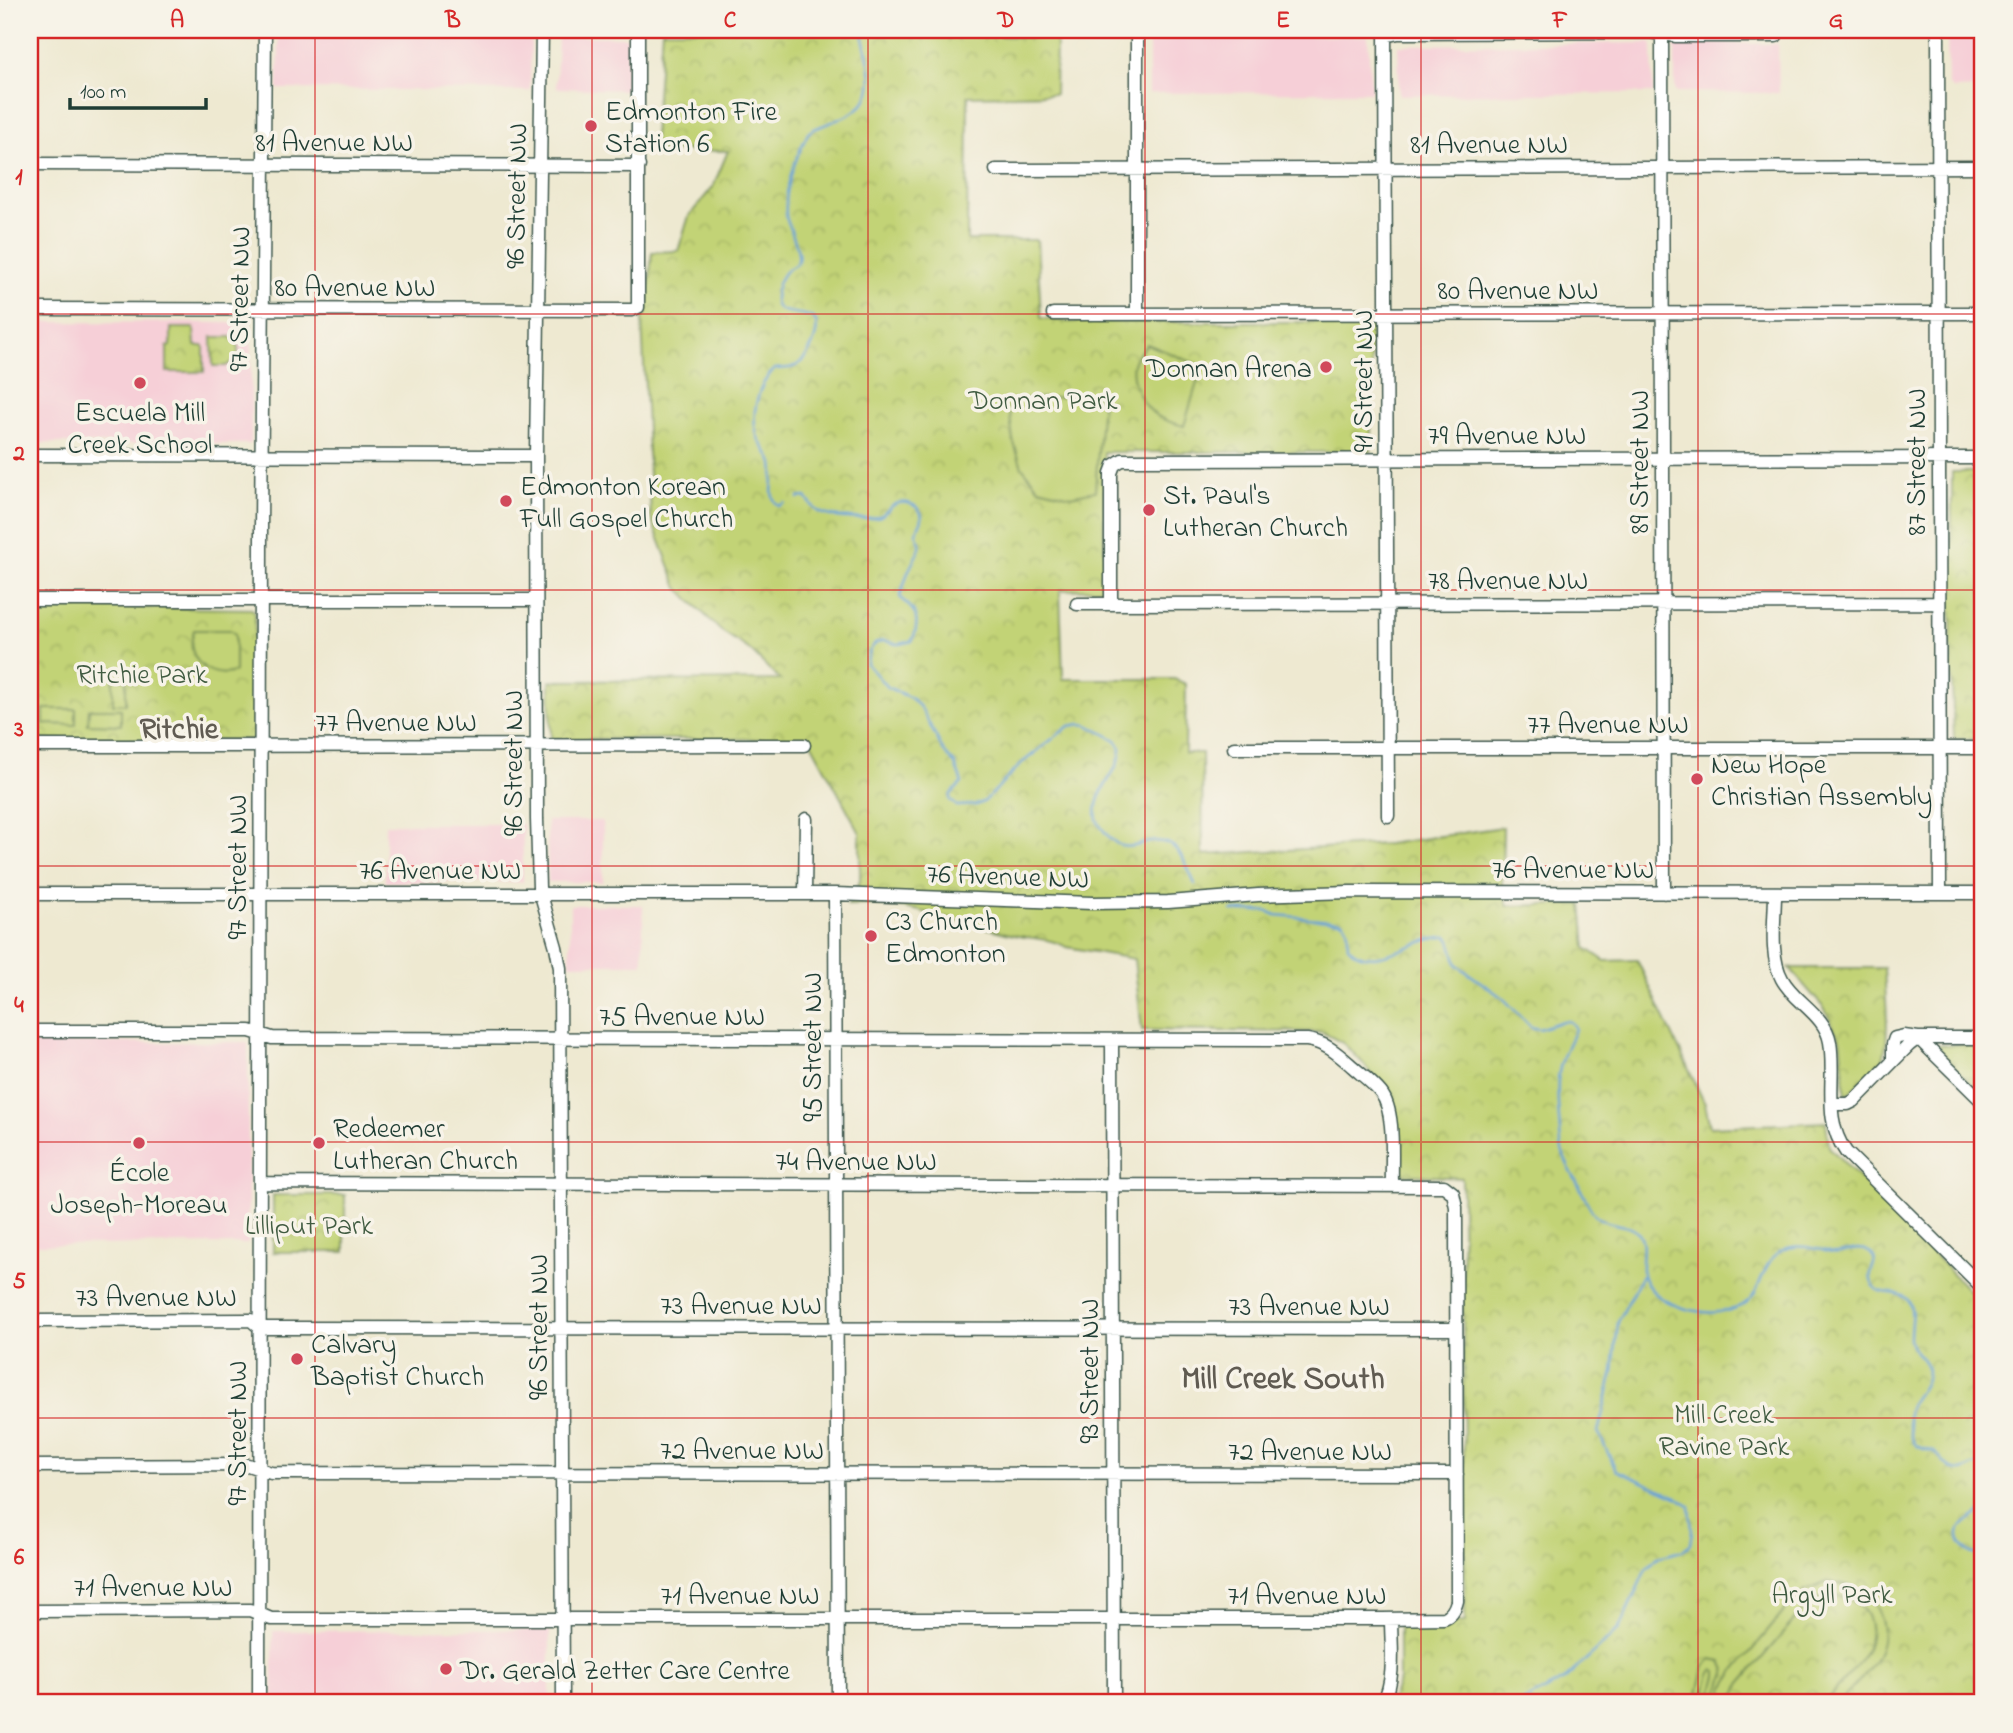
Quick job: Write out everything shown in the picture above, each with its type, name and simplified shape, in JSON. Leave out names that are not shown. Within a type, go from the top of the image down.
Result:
[{"type":"street","name":"97 Street NW","points":[[259,1703],[261,455],[265,30]]},
{"type":"street","name":"96 Street NW","points":[[542,30],[536,456],[536,744],[540,894],[558,955],[563,1703]]},
{"type":"street","points":[[638,30],[639,166]]},
{"type":"street","points":[[1137,30],[1138,314]]},
{"type":"street","points":[[1385,33],[1662,32],[1676,36],[1776,36],[1778,30]]},
{"type":"street","name":"87 Street NW","points":[[1938,30],[1940,893]]},
{"type":"street","name":"89 Street NW","points":[[1662,32],[1664,893]]},
{"type":"street","name":"91 Street NW","points":[[1385,33],[1388,816]]},
{"type":"street","name":"81 Avenue NW","points":[[30,164],[639,166]]},
{"type":"street","name":"80 Avenue NW","points":[[30,309],[539,311],[625,310],[638,307],[639,166]]},
{"type":"street","name":"81 Avenue NW","points":[[996,170],[1983,167]]},
{"type":"street","name":"80 Avenue NW","points":[[1053,314],[1983,313]]},
{"type":"street","points":[[30,455],[536,456]]},
{"type":"street","name":"79 Avenue NW","points":[[1111,604],[1111,473],[1116,463],[1126,460],[1983,458]]},
{"type":"street","points":[[30,600],[536,600]]},
{"type":"street","name":"78 Avenue NW","points":[[1077,604],[1939,603]]},
{"type":"street","name":"77 Avenue NW","points":[[30,746],[804,745]]},
{"type":"street","name":"77 Avenue NW","points":[[1234,748],[1983,748]]},
{"type":"street","points":[[805,894],[806,819]]},
{"type":"street","name":"76 Avenue NW","points":[[30,894],[835,894],[1102,904],[1350,892],[1983,893]]},
{"type":"street","name":"95 Street NW","points":[[835,894],[838,1703]]},
{"type":"street","points":[[1774,894],[1776,965],[1784,982],[1815,1014],[1829,1037],[1835,1133],[1846,1152],[1983,1288]]},
{"type":"street","name":"75 Avenue NW","points":[[30,1031],[250,1031],[272,1038],[1300,1039],[1319,1042],[1334,1050],[1379,1091],[1385,1101],[1390,1130],[1392,1184]]},
{"type":"street","points":[[1832,1104],[1848,1104],[1854,1101],[1918,1038],[1983,1038]]},
{"type":"street","points":[[1918,1038],[1983,1102]]},
{"type":"street","name":"93 Street NW","points":[[1112,1040],[1114,1703]]},
{"type":"street","name":"74 Avenue NW","points":[[261,1183],[1440,1185],[1450,1190],[1455,1197],[1456,1329]]},
{"type":"street","name":"73 Avenue NW","points":[[30,1321],[251,1320],[260,1328],[1456,1329]]},
{"type":"street","points":[[1456,1329],[1457,1474]]},
{"type":"street","name":"72 Avenue NW","points":[[30,1466],[248,1465],[271,1473],[1457,1474]]},
{"type":"street","name":"71 Avenue NW","points":[[30,1611],[250,1610],[271,1619],[1439,1618],[1451,1615],[1457,1601],[1457,1474]]},
{"type":"street","points":[[1383,1703],[1391,1680],[1391,1619]]},
{"type":"shaded area","points":[[1949,30],[1983,30],[1983,88],[1952,89],[1948,84]]},
{"type":"shaded area","points":[[279,31],[522,32],[531,41],[530,91],[278,89]]},
{"type":"shaded area","points":[[558,36],[627,37],[627,90],[556,88]]},
{"type":"shaded area","points":[[1368,36],[1371,92],[1149,93],[1149,37]]},
{"type":"shaded area","points":[[1651,43],[1653,93],[1399,95],[1398,45]]},
{"type":"shaded area","points":[[1679,43],[1778,44],[1779,93],[1675,92],[1675,47]]},
{"type":"shaded area","name":"Escuela Mill Creek School","points":[[30,322],[251,323],[251,444],[30,443]]},
{"type":"shaded area","points":[[547,821],[603,821],[603,882],[548,882]]},
{"type":"shaded area","points":[[385,824],[523,824],[523,882],[385,882]]},
{"type":"shaded area","points":[[570,905],[643,905],[643,964],[570,964]]},
{"type":"shaded area","name":"École Joseph-Moreau","points":[[248,1042],[248,1244],[30,1245],[30,1043]]},
{"type":"shaded area","points":[[550,1630],[550,1703],[273,1703],[273,1631]]},
{"type":"green space","name":"Mill Creek Ravine Park","points":[[662,30],[998,30],[999,36],[1056,38],[1055,94],[968,96],[967,240],[1037,240],[1041,318],[1068,322],[1371,322],[1371,452],[1104,452],[1104,589],[1060,590],[1063,679],[1174,679],[1186,684],[1185,753],[1202,753],[1203,855],[1387,844],[1503,827],[1502,884],[1507,906],[1582,904],[1586,948],[1605,961],[1637,960],[1705,1104],[1710,1127],[1826,1122],[1829,1147],[1983,1305],[1983,1703],[1390,1703],[1399,1680],[1399,1625],[1465,1622],[1462,1178],[1397,1174],[1395,1105],[1361,1061],[1343,1043],[1322,1032],[1142,1030],[1134,959],[1067,947],[1048,940],[1014,935],[911,909],[848,905],[860,881],[860,833],[809,739],[551,739],[550,681],[780,680],[750,650],[720,630],[678,588],[651,518],[642,320],[647,311],[652,252],[678,251],[689,216],[713,187],[728,151],[653,150]]},
{"type":"green space","points":[[171,328],[194,328],[195,346],[204,346],[204,372],[167,372],[167,347],[171,346]]},
{"type":"green space","points":[[212,337],[238,337],[238,358],[226,366],[213,366]]},
{"type":"green space","points":[[1147,344],[1202,366],[1184,426],[1166,421],[1153,413],[1139,394],[1134,382],[1134,360]]},
{"type":"green space","name":"Donnan Park","points":[[1097,395],[1102,401],[1095,491],[1071,496],[1039,488],[1022,467],[1013,440],[1008,400]]},
{"type":"green space","points":[[1952,472],[1983,472],[1983,739],[1954,739],[1951,651]]},
{"type":"green space","name":"Ritchie Park","points":[[30,606],[252,609],[255,613],[254,737],[251,740],[30,740]]},
{"type":"green space","points":[[194,630],[230,630],[235,634],[235,672],[215,673],[200,664],[192,649]]},
{"type":"green space","points":[[113,679],[126,679],[126,704],[113,704]]},
{"type":"green space","points":[[44,709],[76,709],[76,725],[44,724]]},
{"type":"green space","points":[[89,709],[121,709],[121,725],[88,724]]},
{"type":"green space","points":[[1789,968],[1884,968],[1887,1029],[1885,1052],[1882,1062],[1846,1096],[1840,1040],[1824,1008]]},
{"type":"green space","points":[[1983,1044],[1983,1096],[1935,1045]]},
{"type":"green space","name":"Lilliput Park","points":[[273,1195],[345,1195],[345,1252],[273,1252]]},
{"type":"green space","name":"Argyll Park","points":[[1825,1583],[1840,1584],[1864,1594],[1880,1615],[1882,1642],[1874,1662],[1860,1680],[1839,1703],[1824,1703],[1862,1658],[1869,1642],[1870,1628],[1861,1607],[1851,1600],[1828,1596],[1805,1607],[1740,1684],[1733,1703],[1721,1703],[1725,1686],[1733,1673],[1792,1602],[1803,1592]]},
{"type":"green space","points":[[1711,1659],[1722,1661],[1726,1670],[1715,1703],[1709,1703],[1717,1676],[1714,1669],[1710,1674],[1702,1703],[1696,1703],[1704,1667]]},
{"type":"waterway","points":[[785,503],[779,506],[773,497],[773,464],[756,432],[755,412],[759,393],[769,375],[775,369],[799,364],[815,338],[814,318],[784,311],[776,305],[775,296],[780,281],[785,271],[797,263],[798,259],[797,247],[786,216],[787,194],[795,163],[808,133],[853,112],[868,96],[869,63],[861,30]]},
{"type":"waterway","points":[[798,498],[806,497],[821,513],[842,517],[875,518],[901,503],[915,506],[921,513],[922,520],[916,533],[920,548],[900,597],[915,614],[914,636],[912,641],[900,644],[879,642],[869,653],[867,664],[887,687],[911,698],[921,708],[944,752],[955,764],[962,783],[951,794],[950,800],[957,806],[976,805],[985,801],[1022,763],[1069,726],[1088,725],[1116,740],[1121,748],[1120,757],[1098,800],[1096,809],[1100,826],[1109,837],[1124,846],[1161,841],[1174,847],[1195,884]]},
{"type":"waterway","points":[[1232,911],[1266,911],[1276,915],[1341,921],[1347,928],[1348,946],[1358,954],[1370,957],[1383,956],[1423,941],[1449,937],[1457,964],[1503,998],[1531,1027],[1539,1029],[1563,1021],[1572,1023],[1575,1028],[1564,1055],[1558,1084],[1563,1155],[1596,1216],[1606,1222],[1635,1230],[1641,1237],[1642,1270],[1645,1281],[1652,1290],[1661,1298],[1684,1308],[1719,1312],[1735,1309],[1746,1303],[1754,1295],[1773,1258],[1788,1248],[1812,1248],[1835,1253],[1857,1249],[1870,1252],[1874,1259],[1870,1276],[1876,1289],[1902,1295],[1909,1302],[1911,1343],[1926,1365],[1926,1378],[1908,1411],[1914,1442],[1919,1447],[1934,1452],[1955,1470],[1962,1471],[1983,1464]]},
{"type":"waterway","points":[[1521,1703],[1564,1680],[1619,1629],[1646,1569],[1658,1557],[1682,1551],[1690,1544],[1690,1506],[1677,1497],[1616,1470],[1598,1432],[1613,1372],[1618,1322],[1643,1273]]},
{"type":"waterway","points":[[1983,1511],[1964,1524],[1959,1535],[1965,1548],[1973,1553],[1983,1554]]},
{"type":"place","name":"Edmonton Fire Station 6","points":[[591,126]]},
{"type":"place","name":"Donnan Arena","points":[[1326,367]]},
{"type":"place","name":"Escuela Mill Creek School","points":[[140,383]]},
{"type":"place","name":"Edmonton Korean Full Gospel Church","points":[[506,501]]},
{"type":"place","name":"St. Paul's Lutheran Church","points":[[1149,510]]},
{"type":"place","name":"New Hope Christian Assembly","points":[[1697,779]]},
{"type":"place","name":"C3 Church Edmonton","points":[[871,936]]},
{"type":"place","name":"École Joseph-Moreau","points":[[139,1143]]},
{"type":"place","name":"Redeemer Lutheran Church","points":[[319,1143]]},
{"type":"place","name":"Calvary Baptist Church","points":[[297,1359]]},
{"type":"place","name":"Dr. Gerald Zetter Care Centre","points":[[446,1669]]},
{"type":"district","name":"Ritchie","points":[[179,728]]},
{"type":"district","name":"Mill Creek South","points":[[1283,1377]]}]
